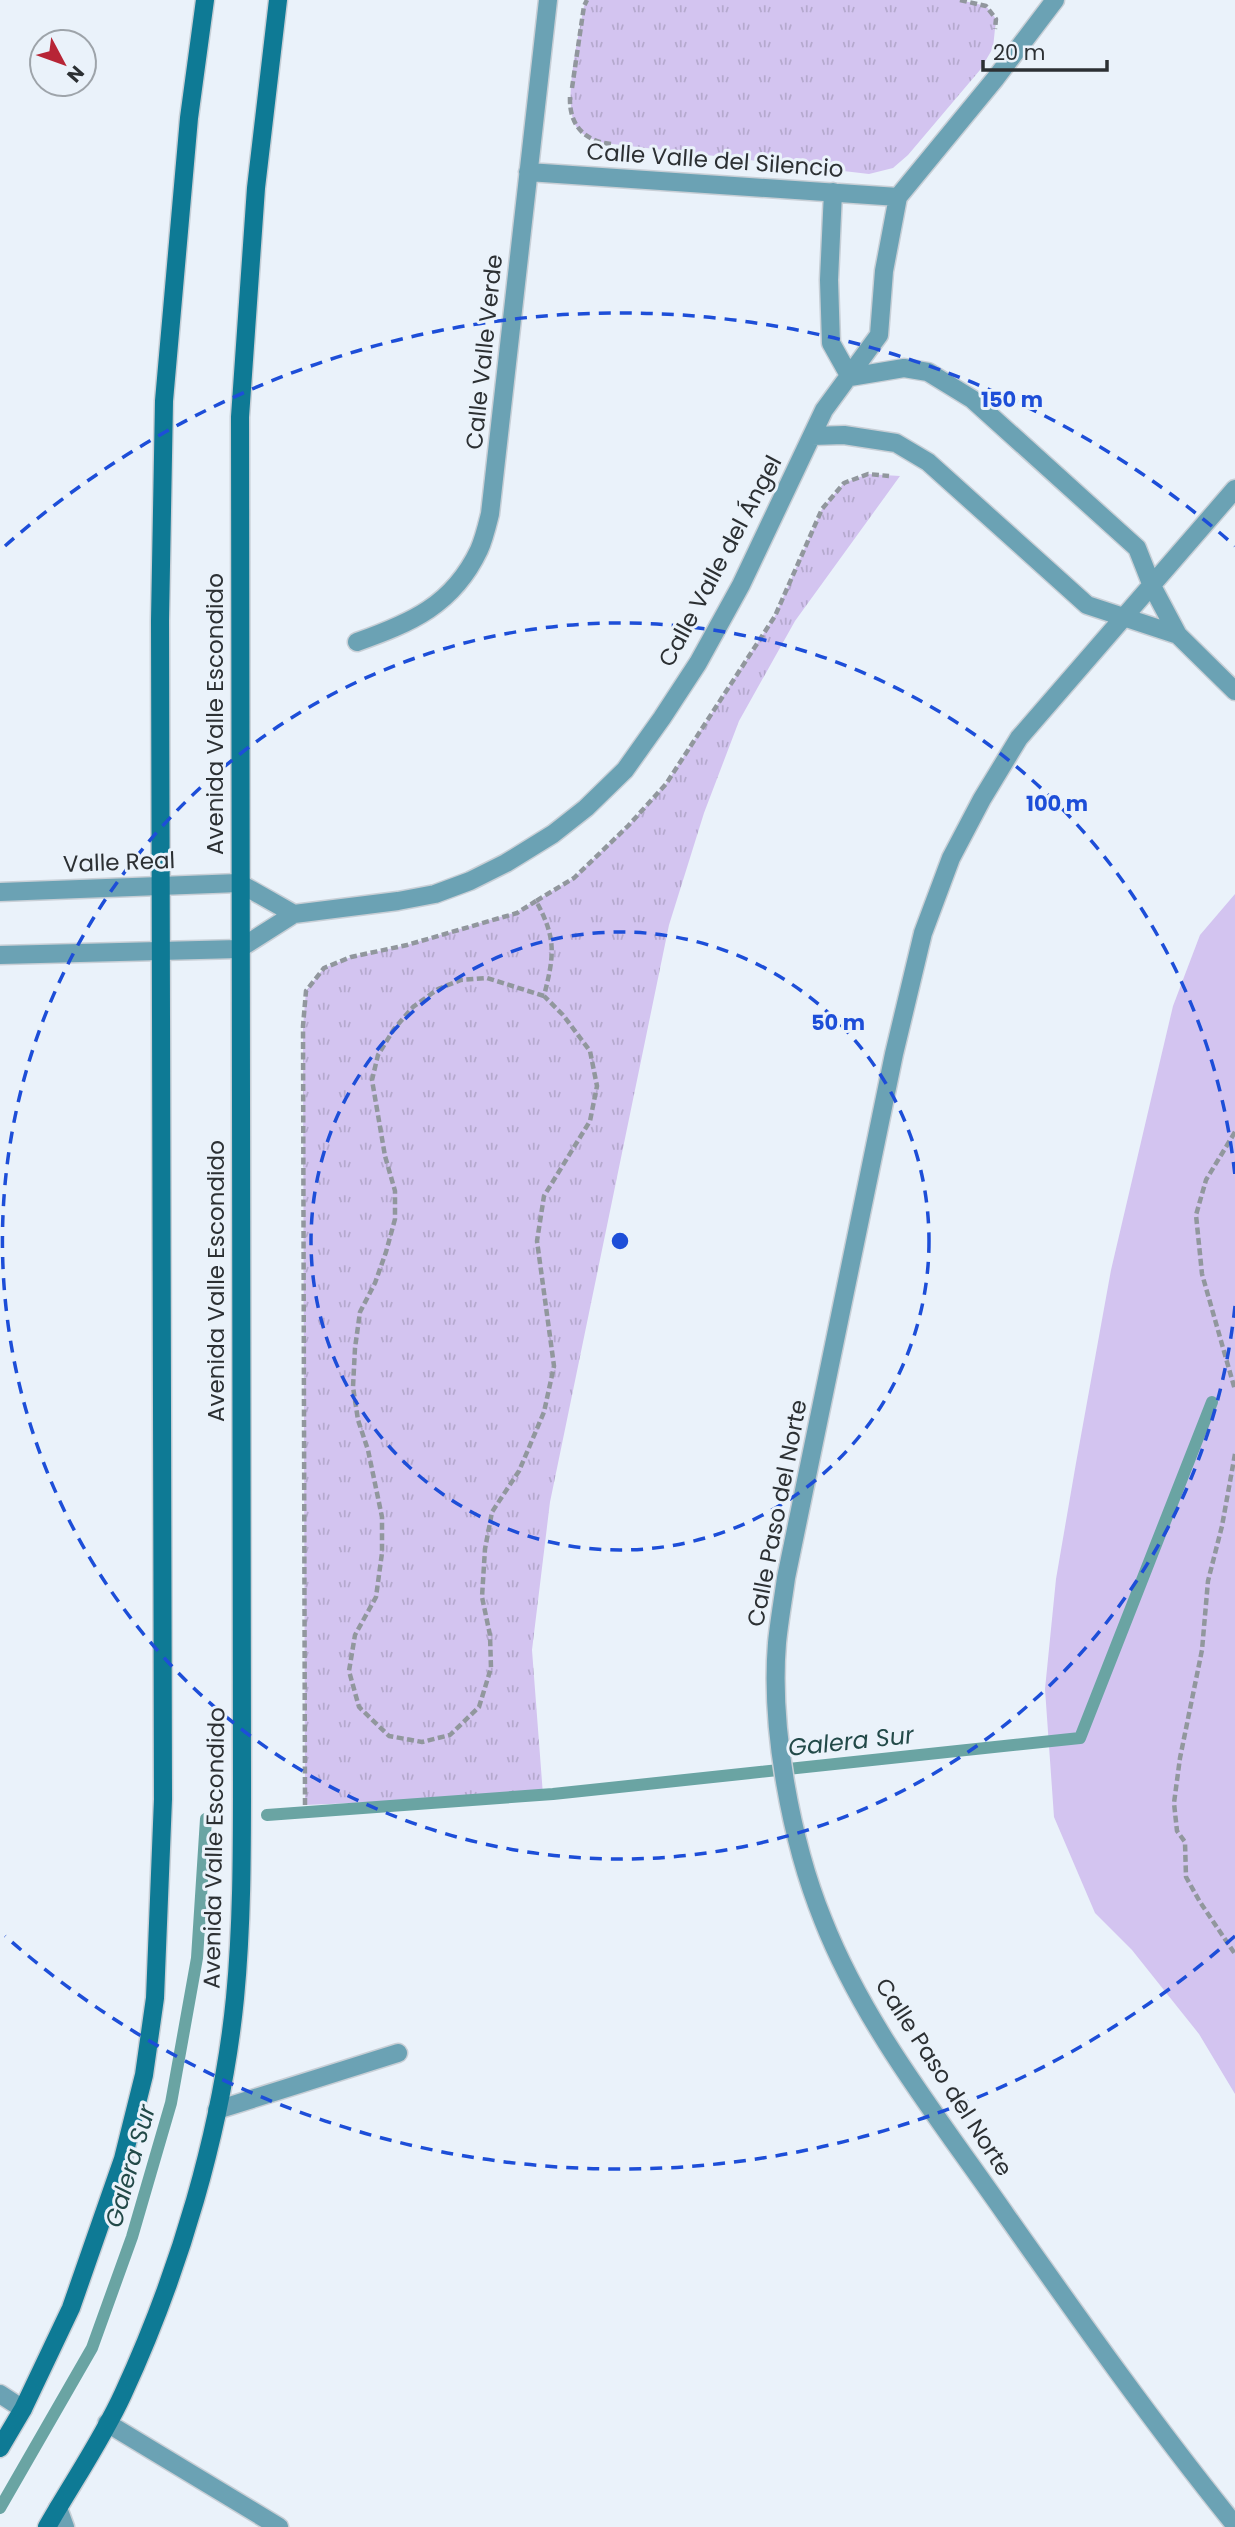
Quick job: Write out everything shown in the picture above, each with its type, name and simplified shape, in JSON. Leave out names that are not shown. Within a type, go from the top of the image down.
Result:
[{"type":"street","points":[[0,2448],[23,2409],[72,2308],[123,2159],[144,2074],[155,1998],[163,1799],[160,621],[164,401],[186,146],[205,0]]},
{"type":"street","name":"Avenida Valle Escondido","points":[[47,2527],[122,2396],[160,2308],[190,2213],[217,2110],[235,1999],[242,1894],[240,417],[256,188],[278,0]]},
{"type":"street","name":"Calle Valle Verde","points":[[357,642],[398,627],[430,610],[457,586],[480,550],[490,514],[548,0]]},
{"type":"street","name":"Calle Valle del Ángel","points":[[160,951],[239,948],[294,914],[435,894],[506,863],[553,834],[586,808],[625,770],[698,663],[741,585],[824,410],[879,335],[884,271],[898,197],[995,79],[1055,0]]},
{"type":"street","name":"Calle Valle del Silencio","points":[[528,173],[898,197]]},
{"type":"street","points":[[833,192],[829,281],[831,343],[850,377],[904,368],[928,372],[972,399],[1137,548],[1152,586],[1178,635],[1235,691]]},
{"type":"street","points":[[812,436],[844,435],[896,443],[928,462],[1087,605],[1178,635]]},
{"type":"street","name":"Calle Paso del Norte","points":[[1235,489],[1019,738],[982,799],[951,858],[923,933],[894,1054],[786,1578],[777,1644],[776,1705],[803,1864],[823,1922],[856,1989],[897,2058],[1118,2374],[1235,2525]]},
{"type":"street","points":[[239,883],[294,914]]},
{"type":"street","name":"Valle Real","points":[[0,892],[239,883]]},
{"type":"street","points":[[0,955],[160,951]]},
{"type":"street","points":[[217,2110],[397,2053]]},
{"type":"street","points":[[0,2394],[23,2409]]},
{"type":"street","points":[[107,2423],[279,2527]]},
{"type":"street","points":[[58,2508],[65,2527]]},
{"type":"path","points":[[587,0],[570,101],[574,123],[586,138],[617,145]]},
{"type":"path","points":[[960,0],[986,6],[996,19],[994,38]]},
{"type":"path","points":[[305,1805],[303,1027],[306,991],[324,968],[351,957],[407,946],[517,912],[575,878],[628,827],[666,784],[775,616],[822,509],[844,483],[868,474],[900,476],[928,462]]},
{"type":"path","points":[[536,901],[549,925],[553,960],[544,996]]},
{"type":"path","points":[[487,978],[544,996],[563,1015],[590,1051],[597,1086],[590,1121],[544,1196],[537,1241],[554,1366],[544,1412],[519,1471],[492,1512],[485,1549],[482,1597],[490,1634],[491,1668],[479,1707],[450,1735],[422,1742],[389,1736],[359,1707],[349,1671],[355,1635],[376,1597],[382,1553],[382,1517],[368,1450],[358,1420],[353,1387],[355,1348],[360,1312],[375,1283],[395,1219],[395,1191],[385,1156],[372,1080],[378,1055],[394,1029],[413,1007],[438,989],[461,979],[487,978]]},
{"type":"path","points":[[1235,1132],[1206,1180],[1196,1215],[1202,1274],[1235,1390]]},
{"type":"path","points":[[1235,1454],[1222,1526],[1208,1581],[1202,1650],[1180,1758],[1174,1803],[1177,1831],[1185,1842],[1186,1877],[1235,1954]]},
{"type":"green space","points":[[587,0],[960,0],[986,6],[996,19],[993,48],[980,70],[908,155],[893,168],[869,174],[604,143],[586,136],[574,122],[571,111],[571,81]]},
{"type":"green space","points":[[868,474],[900,476],[795,621],[739,721],[704,813],[669,925],[550,1502],[532,1650],[543,1795],[305,1805],[303,1027],[306,991],[324,968],[351,957],[407,945],[517,912],[574,878],[628,826],[666,784],[775,616],[822,509],[844,483]]},
{"type":"green space","points":[[1235,894],[1235,2094],[1199,2034],[1132,1950],[1095,1913],[1054,1817],[1045,1689],[1056,1579],[1111,1270],[1173,1006],[1200,935]]},
{"type":"waterway","name":"Galera Sur","points":[[267,1815],[553,1794],[1080,1738],[1212,1402]]},
{"type":"waterway","name":"Galera Sur","points":[[0,2508],[92,2348],[132,2237],[171,2103],[197,1958],[206,1819],[217,1818]]}]
